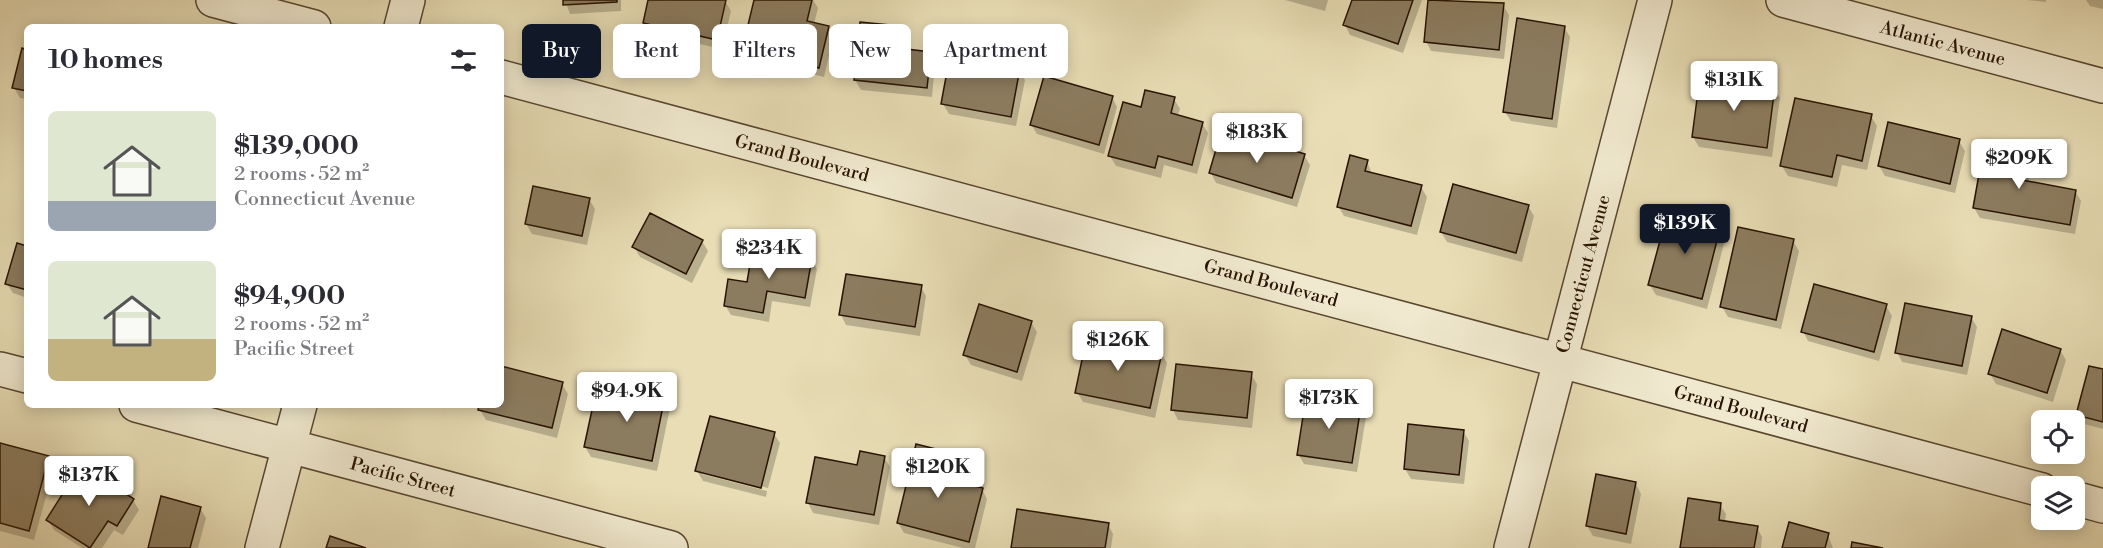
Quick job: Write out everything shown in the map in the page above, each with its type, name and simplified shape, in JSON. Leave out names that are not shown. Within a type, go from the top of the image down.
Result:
[{"type":"street","points":[[213,0],[303,24]]},
{"type":"street","points":[[402,24],[408,0]]},
{"type":"street","name":"Connecticut Avenue","points":[[1511,548],[1655,0]]},
{"type":"street","name":"Atlantic Avenue","points":[[1783,0],[2103,86]]},
{"type":"street","name":"Grand Boulevard","points":[[504,78],[2031,487]]},
{"type":"street","points":[[0,369],[24,375]]},
{"type":"street","name":"Pacific Street","points":[[147,408],[671,548]]},
{"type":"street","points":[[262,548],[299,408]]},
{"type":"street","points":[[2085,501],[2103,506]]},
{"type":"building","points":[[563,0],[617,0],[617,2],[563,5]]},
{"type":"building","points":[[648,0],[726,0],[721,24],[712,24],[712,39],[700,36],[700,24],[643,23]]},
{"type":"building","points":[[754,0],[812,0],[807,21],[829,26],[819,68],[817,68],[817,24],[748,24]]},
{"type":"building","points":[[1352,0],[1413,0],[1398,44],[1343,25]]},
{"type":"building","points":[[1428,0],[1504,3],[1499,50],[1424,42]]},
{"type":"building","points":[[1517,18],[1565,26],[1552,119],[1503,112]]},
{"type":"building","points":[[22,48],[24,49],[24,90],[12,88]]},
{"type":"building","points":[[911,50],[923,51],[923,78],[928,78],[927,88],[854,80],[854,78],[911,78]]},
{"type":"building","points":[[1700,76],[1775,86],[1767,148],[1692,137]]},
{"type":"building","points":[[946,78],[1018,78],[1011,117],[941,104]]},
{"type":"building","points":[[1043,78],[1051,78],[1113,96],[1099,145],[1030,125]]},
{"type":"building","points":[[1145,90],[1175,97],[1171,113],[1203,122],[1192,165],[1158,156],[1155,168],[1108,156],[1123,102],[1141,107]]},
{"type":"building","points":[[1795,98],[1872,114],[1862,161],[1837,155],[1832,177],[1780,166]]},
{"type":"building","points":[[1888,122],[1960,139],[1950,184],[1878,166]]},
{"type":"building","points":[[1222,129],[1305,154],[1292,198],[1209,173]]},
{"type":"building","points":[[1984,146],[2027,154],[2022,180],[2076,190],[2070,225],[1973,208]]},
{"type":"building","points":[[1350,155],[1368,160],[1365,171],[1422,185],[1411,226],[1337,207]]},
{"type":"building","points":[[1453,184],[1529,205],[1516,253],[1440,232]]},
{"type":"building","points":[[533,186],[590,198],[582,236],[525,224]]},
{"type":"building","points":[[1668,211],[1721,225],[1702,299],[1648,285]]},
{"type":"building","points":[[650,213],[703,240],[686,274],[632,247]]},
{"type":"building","points":[[1738,227],[1794,239],[1776,320],[1720,307]]},
{"type":"building","points":[[17,243],[24,245],[24,289],[5,284]]},
{"type":"building","points":[[753,247],[812,258],[805,298],[767,291],[763,313],[724,306],[728,279],[747,282]]},
{"type":"building","points":[[846,274],[922,285],[915,327],[839,315]]},
{"type":"building","points":[[1814,284],[1887,304],[1874,352],[1801,332]]},
{"type":"building","points":[[1905,303],[1972,316],[1962,366],[1895,353]]},
{"type":"building","points":[[979,304],[1032,321],[1017,372],[963,355]]},
{"type":"building","points":[[2002,329],[2061,349],[2047,393],[1988,374]]},
{"type":"building","points":[[1087,336],[1162,352],[1150,408],[1075,393]]},
{"type":"building","points":[[1176,364],[1252,372],[1247,418],[1171,410]]},
{"type":"building","points":[[2089,366],[2103,369],[2103,422],[2085,417],[2085,410],[2077,410]]},
{"type":"building","points":[[504,367],[563,382],[552,428],[478,410],[478,408],[504,408]]},
{"type":"building","points":[[630,384],[666,391],[652,461],[584,447],[595,396],[626,403]]},
{"type":"building","points":[[1306,397],[1361,406],[1352,463],[1297,455]]},
{"type":"building","points":[[710,416],[775,432],[761,488],[695,471]]},
{"type":"building","points":[[1408,424],[1464,430],[1459,475],[1404,469]]},
{"type":"building","points":[[0,443],[49,456],[29,531],[0,523]]},
{"type":"building","points":[[916,444],[944,451],[938,477],[983,488],[969,542],[897,523]]},
{"type":"building","points":[[860,451],[885,456],[874,515],[806,503],[815,457],[857,465]]},
{"type":"building","points":[[81,465],[134,499],[117,526],[108,521],[90,548],[46,520]]},
{"type":"building","points":[[1596,474],[1636,482],[1626,534],[1586,526]]},
{"type":"building","points":[[161,496],[201,507],[190,548],[148,548]]},
{"type":"building","points":[[1688,498],[1721,503],[1719,520],[1758,526],[1754,548],[1680,548]]},
{"type":"building","points":[[1017,509],[1109,523],[1105,548],[1011,548]]},
{"type":"building","points":[[1789,522],[1829,533],[1825,548],[1782,548]]},
{"type":"building","points":[[330,536],[366,548],[326,548]]},
{"type":"building","points":[[1852,542],[1883,548],[1851,548]]}]
